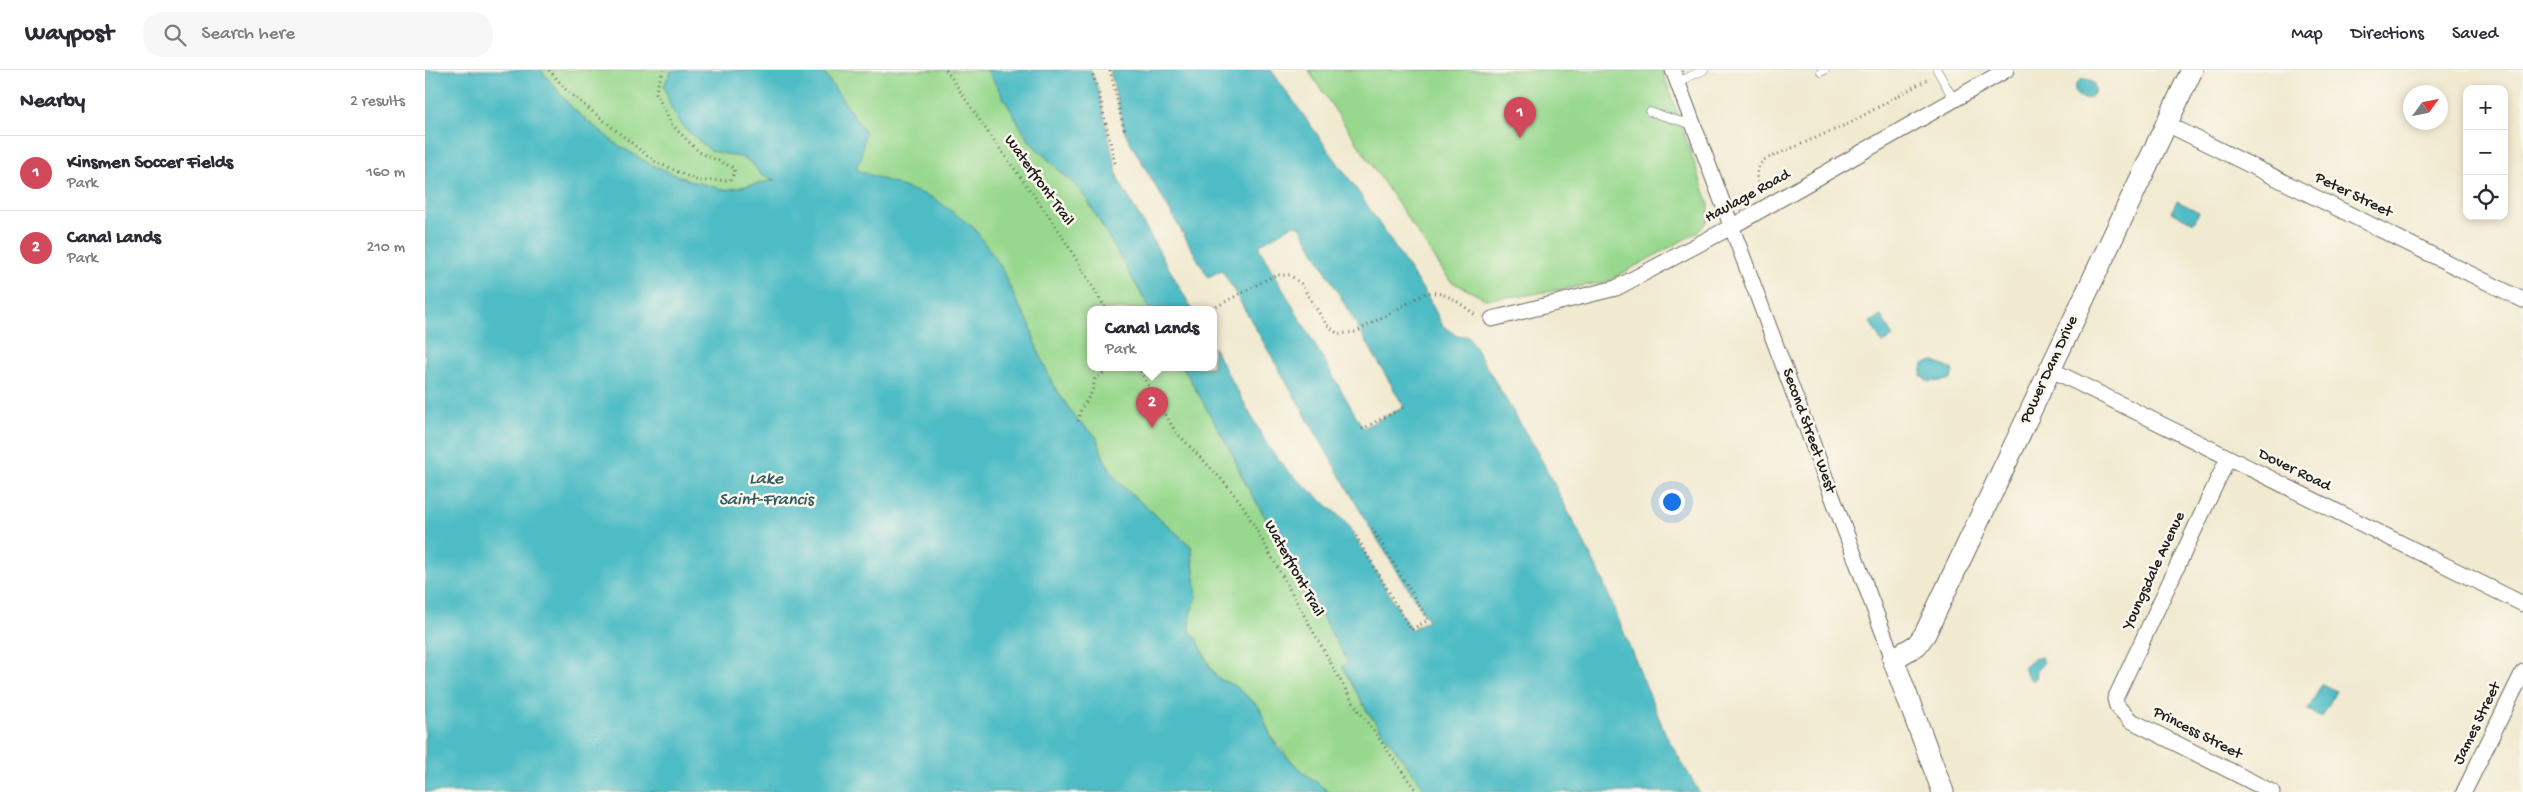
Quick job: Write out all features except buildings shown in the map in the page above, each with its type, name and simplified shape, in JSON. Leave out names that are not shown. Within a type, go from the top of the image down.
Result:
[{"type":"main road","name":"Power Dam Drive","points":[[1893,660],[1917,645],[1925,634],[2192,70]]},
{"type":"main road","name":"Second Street West","points":[[1893,660],[1943,792]]},
{"type":"street","name":"Haulage Road","points":[[1492,319],[1616,288],[1731,227],[2006,70]]},
{"type":"street","name":"Second Street West","points":[[1675,76],[1893,660]]},
{"type":"street","name":"Peter Street","points":[[2167,124],[2523,300]]},
{"type":"street","name":"Dover Road","points":[[2050,369],[2523,604]]},
{"type":"street","name":"Youngsdale Avenue","points":[[2115,699],[2228,458]]},
{"type":"street","name":"James Street","points":[[2464,792],[2523,672]]},
{"type":"street","name":"Princess Street","points":[[2115,699],[2117,706],[2130,720],[2272,792]]},
{"type":"lane","points":[[1675,76],[1703,70]]},
{"type":"lane","points":[[1938,71],[1954,100]]},
{"type":"lane","points":[[1650,112],[1693,125]]},
{"type":"path","points":[[549,70],[567,91],[654,161],[698,181],[730,180],[735,173],[734,168],[699,152],[672,125],[656,93],[664,70]]},
{"type":"path","name":"Waterfront Trail","points":[[946,70],[987,131],[1058,229],[1104,306]]},
{"type":"path","points":[[1091,70],[1098,90],[1115,163]]},
{"type":"path","points":[[1110,70],[1125,134]]},
{"type":"path","points":[[1768,206],[1756,173],[1758,165],[1764,160],[1848,124],[1938,71]]},
{"type":"path","points":[[1217,306],[1275,275],[1290,275],[1301,284],[1326,324],[1338,334],[1356,332],[1426,293],[1440,293],[1481,318],[1492,319]]},
{"type":"path","points":[[1078,421],[1081,408],[1092,392],[1095,379],[1106,371]]},
{"type":"path","name":"Waterfront Trail","points":[[1140,371],[1175,431],[1224,482],[1242,504],[1352,701],[1417,792]]},
{"type":"path","points":[[1362,429],[1404,407]]},
{"type":"path","points":[[1356,536],[1411,630],[1428,620],[1372,528]]},
{"type":"green space","points":[[541,70],[672,70],[664,85],[711,151],[741,157],[752,163],[761,175],[776,181],[726,190],[691,181],[652,165],[616,144],[573,109]]},
{"type":"green space","points":[[822,70],[987,70],[1029,141],[1080,190],[1088,201],[1148,306],[1087,306],[1087,371],[1185,371],[1233,455],[1242,477],[1348,662],[1342,666],[1367,711],[1427,792],[1329,792],[1299,769],[1271,737],[1259,707],[1235,686],[1219,679],[1211,668],[1197,639],[1190,631],[1190,614],[1197,597],[1191,546],[1118,482],[1104,459],[1096,436],[1076,419],[1052,383],[1035,343],[1030,324],[1018,304],[857,170],[832,88]]},
{"type":"green space","points":[[1308,70],[1662,70],[1709,205],[1708,220],[1698,232],[1606,282],[1527,295],[1485,299],[1450,281]]},
{"type":"water","name":"Lake Saint-Francis","points":[[425,70],[541,70],[573,109],[616,144],[652,165],[691,181],[726,190],[775,180],[761,175],[752,163],[741,157],[711,151],[684,128],[671,108],[664,85],[672,70],[822,70],[865,132],[861,159],[857,165],[857,170],[934,198],[974,228],[1000,265],[1018,304],[1030,324],[1035,343],[1052,383],[1076,419],[1096,436],[1104,459],[1118,482],[1191,546],[1197,597],[1190,614],[1190,631],[1197,639],[1210,668],[1219,679],[1235,686],[1259,707],[1271,737],[1280,750],[1299,769],[1329,792],[425,792]]},
{"type":"water","points":[[987,70],[1091,70],[1098,90],[1118,179],[1190,306],[1148,306],[1088,201],[1080,190],[1029,141]]},
{"type":"water","points":[[1110,70],[1271,70],[1357,190],[1429,299],[1443,326],[1457,336],[1468,336],[1539,455],[1599,572],[1666,735],[1699,792],[1427,792],[1367,711],[1342,666],[1348,662],[1242,477],[1233,455],[1185,371],[1217,371],[1217,354],[1269,448],[1290,473],[1346,522],[1411,630],[1428,620],[1369,526],[1222,270],[1208,277],[1125,133]],"holes":[[[1293,225],[1300,226],[1404,407],[1363,428],[1259,248],[1261,244]]]},
{"type":"water","points":[[2085,79],[2092,82],[2095,89],[2092,96],[2085,99],[2078,96],[2075,89],[2078,82]]},
{"type":"water","points":[[2177,201],[2199,212],[2194,223],[2171,212]]},
{"type":"water","points":[[1881,316],[1893,337],[1882,343],[1870,322]]},
{"type":"water","points":[[1933,361],[1953,370],[1951,380],[1929,382],[1921,375],[1923,364]]},
{"type":"water","points":[[2037,657],[2041,657],[2044,662],[2037,670],[2036,678],[2033,681],[2027,676],[2024,666]]},
{"type":"water","points":[[2322,684],[2336,691],[2322,717],[2308,710]]},
{"type":"place","name":"Kinsmen Soccer Fields","points":[[1520,138]]},
{"type":"place","name":"Canal Lands","points":[[1152,428]]}]
